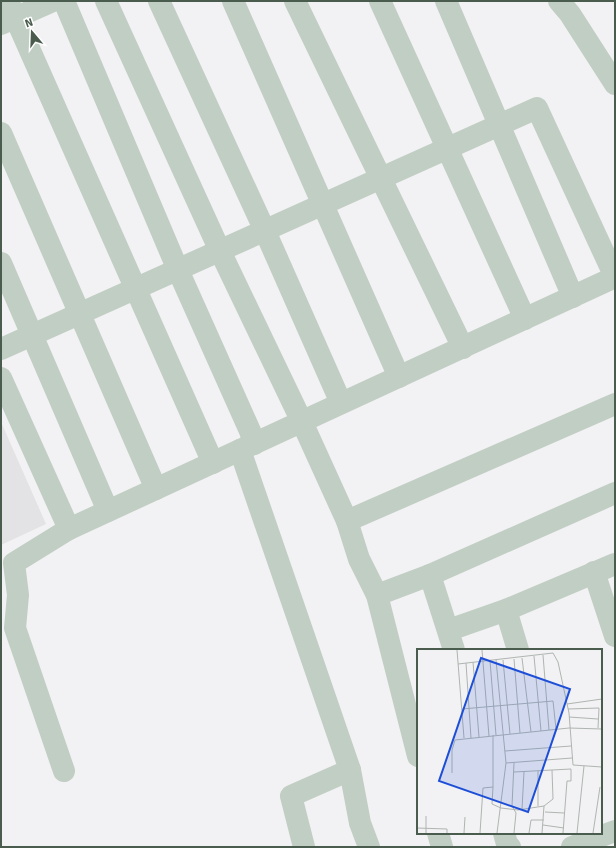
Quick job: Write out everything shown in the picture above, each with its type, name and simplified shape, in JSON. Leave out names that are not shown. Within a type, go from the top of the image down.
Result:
[{"type":"street","points":[[53,1],[8,14],[137,289],[213,463]]},
{"type":"street","points":[[64,1],[178,270],[250,431],[247,447],[350,770],[360,823],[369,847]]},
{"type":"street","points":[[106,1],[220,251],[302,422],[347,521],[359,559],[376,595],[417,752]]},
{"type":"street","points":[[159,1],[265,231],[341,404]]},
{"type":"street","points":[[233,1],[324,204],[399,377]]},
{"type":"street","points":[[295,1],[463,348]]},
{"type":"street","points":[[380,1],[524,319]]},
{"type":"street","points":[[446,1],[572,297]]},
{"type":"street","points":[[559,1],[570,14],[615,84]]},
{"type":"street","points":[[1,349],[537,108],[615,277],[69,529],[14,563],[18,595],[15,628],[64,771]]},
{"type":"street","points":[[1,133],[156,489]]},
{"type":"street","points":[[1,263],[108,511]]},
{"type":"street","points":[[1,378],[69,529]]},
{"type":"street","points":[[347,521],[615,404]]},
{"type":"street","points":[[376,595],[430,575],[615,493]]},
{"type":"street","points":[[430,575],[451,640],[506,610],[615,564]]},
{"type":"street","points":[[594,572],[615,636]]},
{"type":"street","points":[[506,610],[518,649]]},
{"type":"street","points":[[304,847],[290,796],[350,770]]},
{"type":"street","points":[[573,842],[615,831]]},
{"type":"street","points":[[438,834],[442,847]]},
{"type":"street","points":[[504,834],[507,844],[510,847]]},
{"type":"shaded area","points":[[1,422],[46,524],[1,545]]}]
